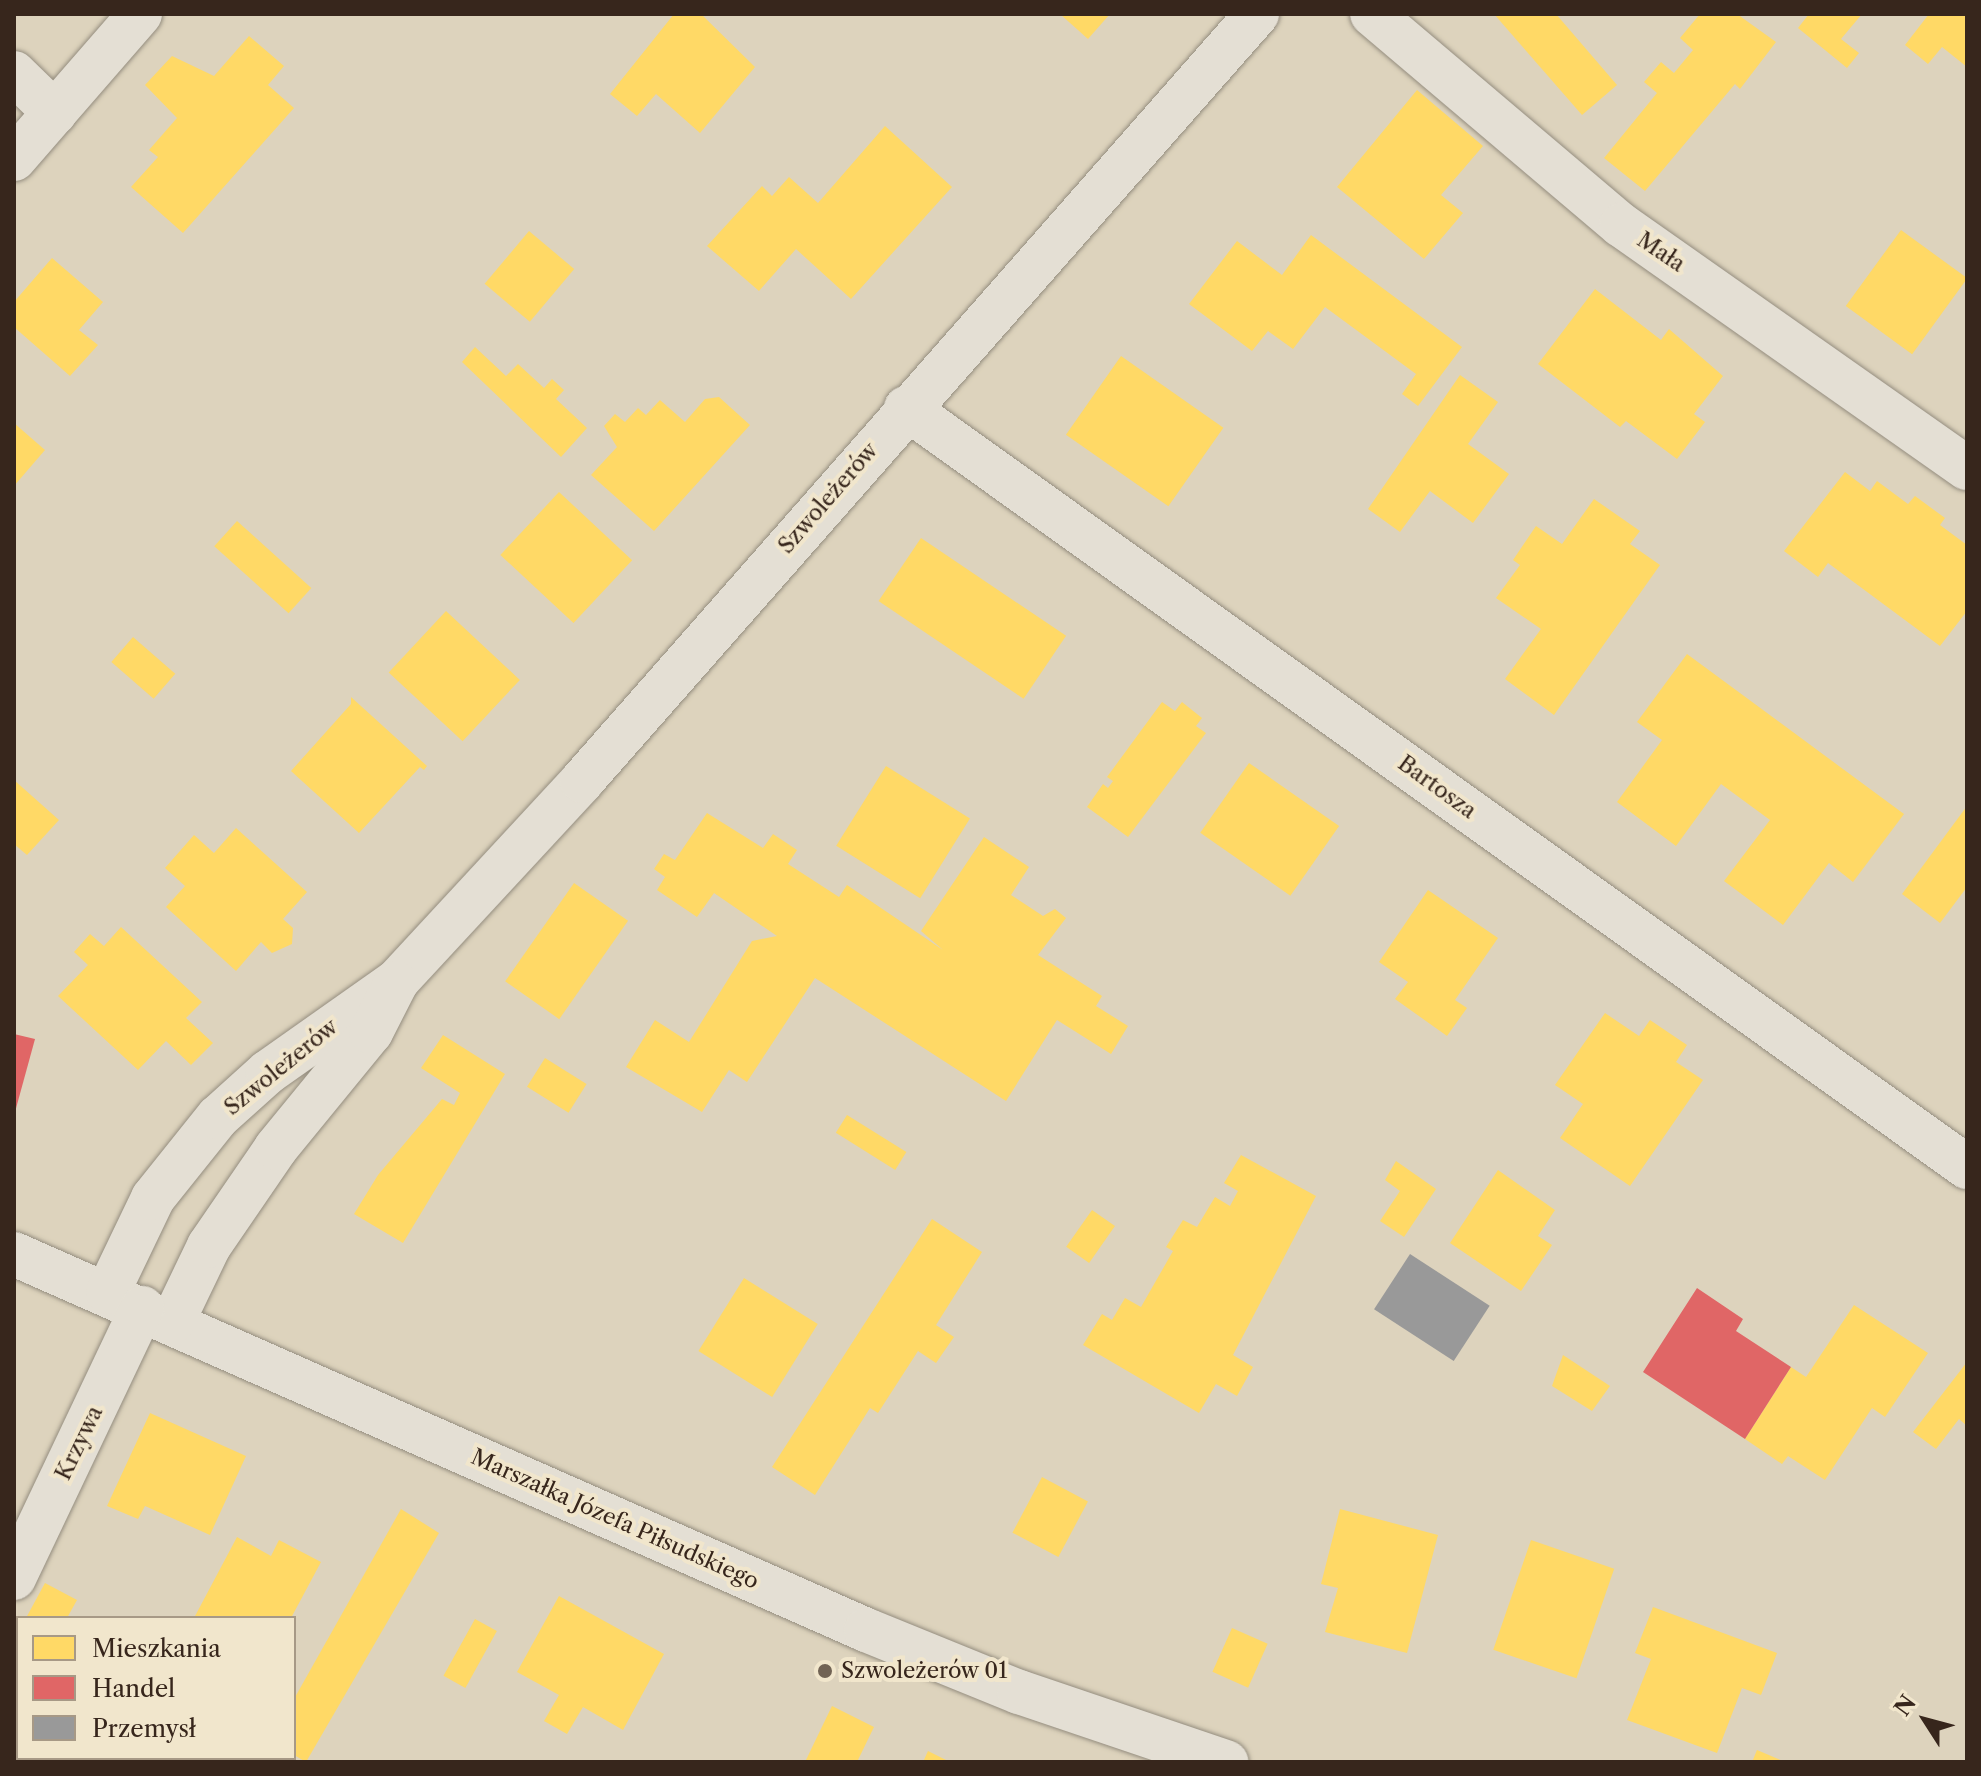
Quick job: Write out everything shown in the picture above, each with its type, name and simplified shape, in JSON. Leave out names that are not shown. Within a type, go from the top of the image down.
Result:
[{"type":"street","points":[[14,159],[140,14]]},
{"type":"street","name":"Szwoleżerów","points":[[141,1307],[153,1198],[218,1117],[268,1072],[397,981],[582,781],[906,408],[1257,14]]},
{"type":"street","name":"Mała","points":[[1372,14],[1621,225],[1967,468]]},
{"type":"street","points":[[14,73],[55,113]]},
{"type":"street","name":"Bartosza","points":[[906,408],[1967,1167]]},
{"type":"street","name":"Szwoleżerów","points":[[141,1307],[209,1246],[276,1148],[371,1032],[397,981]]},
{"type":"street","name":"Marszałka Józefa Piłsudskiego","points":[[14,1254],[141,1307],[866,1630],[1019,1692],[1226,1762]]},
{"type":"street","name":"Krzywa","points":[[14,1578],[141,1307]]},
{"type":"building: Mieszkania","points":[[674,14],[701,14],[755,67],[700,133],[656,94],[637,116],[610,94]]},
{"type":"building: Mieszkania","points":[[1060,14],[1110,14],[1088,39]]},
{"type":"building: Mieszkania","points":[[1494,14],[1556,14],[1617,85],[1582,115]]},
{"type":"building: Mieszkania","points":[[1700,14],[1737,14],[1776,42],[1740,89],[1735,84],[1645,191],[1604,158],[1657,93],[1644,82],[1661,62],[1674,73],[1693,50],[1680,38]]},
{"type":"building: Mieszkania","points":[[1809,14],[1862,14],[1841,39],[1859,53],[1847,68],[1798,28]]},
{"type":"building: Mieszkania","points":[[1929,14],[1967,14],[1967,67],[1942,47],[1928,64],[1905,45]]},
{"type":"building: Mieszkania","points":[[249,36],[284,66],[268,85],[294,108],[183,233],[131,187],[158,157],[149,150],[177,118],[145,85],[172,56],[214,76]]},
{"type":"building: Mieszkania","points":[[1417,90],[1483,146],[1441,195],[1463,213],[1424,259],[1337,187]]},
{"type":"building: Mieszkania","points":[[885,126],[952,187],[851,299],[796,249],[759,291],[707,246],[762,186],[772,196],[789,177],[818,203]]},
{"type":"building: Mieszkania","points":[[1901,230],[1967,278],[1912,354],[1846,306]]},
{"type":"building: Mieszkania","points":[[529,231],[574,269],[530,322],[485,284]]},
{"type":"building: Mieszkania","points":[[1311,235],[1462,347],[1418,406],[1402,394],[1416,374],[1325,307],[1293,349],[1268,331],[1252,351],[1189,304],[1237,241],[1282,275]]},
{"type":"building: Mieszkania","points":[[52,258],[103,302],[79,330],[98,345],[70,376],[14,327],[14,302]]},
{"type":"building: Mieszkania","points":[[1595,289],[1661,340],[1669,329],[1723,376],[1694,414],[1705,422],[1677,459],[1626,421],[1620,427],[1538,364]]},
{"type":"building: Mieszkania","points":[[475,347],[506,376],[518,364],[544,388],[552,379],[564,390],[556,399],[587,428],[561,457],[462,362]]},
{"type":"building: Mieszkania","points":[[1121,356],[1223,428],[1168,506],[1066,435]]},
{"type":"building: Mieszkania","points":[[1460,375],[1498,402],[1468,444],[1509,474],[1473,523],[1430,491],[1400,532],[1368,509]]},
{"type":"building: Mieszkania","points":[[719,397],[750,425],[654,531],[591,475],[617,447],[604,426],[615,414],[625,422],[638,408],[646,415],[660,400],[685,422],[705,399]]},
{"type":"building: Mieszkania","points":[[14,423],[45,450],[14,486]]},
{"type":"building: Mieszkania","points":[[1845,472],[1870,491],[1877,481],[1908,504],[1915,496],[1945,518],[1940,525],[1967,545],[1967,611],[1940,646],[1828,563],[1818,577],[1784,551]]},
{"type":"building: Mieszkania","points":[[559,492],[632,560],[573,623],[500,555]]},
{"type":"building: Mieszkania","points":[[1594,499],[1640,531],[1630,544],[1660,565],[1554,715],[1505,679],[1541,629],[1496,598],[1520,565],[1513,560],[1536,526],[1562,544]]},
{"type":"building: Mieszkania","points":[[237,521],[311,588],[289,613],[214,546]]},
{"type":"building: Mieszkania","points":[[921,538],[1066,636],[1024,699],[879,601]]},
{"type":"building: Mieszkania","points":[[446,611],[520,680],[463,741],[389,672]]},
{"type":"building: Mieszkania","points":[[133,637],[175,674],[154,699],[111,662]]},
{"type":"building: Mieszkania","points":[[1687,654],[1904,814],[1853,882],[1829,863],[1783,925],[1724,881],[1770,820],[1721,784],[1676,846],[1617,802],[1662,740],[1637,722]]},
{"type":"building: Mieszkania","points":[[351,697],[427,766],[424,770],[420,767],[359,833],[291,771],[351,704]]},
{"type":"building: Mieszkania","points":[[1162,702],[1175,711],[1182,702],[1202,718],[1196,726],[1206,733],[1128,837],[1087,807],[1103,784],[1108,788],[1113,781],[1107,777]]},
{"type":"building: Mieszkania","points":[[1249,763],[1339,826],[1290,896],[1200,833]]},
{"type":"building: Mieszkania","points":[[886,766],[970,818],[920,898],[836,846]]},
{"type":"building: Mieszkania","points":[[14,780],[59,820],[27,855],[14,844]]},
{"type":"building: Mieszkania","points":[[1967,806],[1967,887],[1940,923],[1902,894]]},
{"type":"building: Mieszkania","points":[[707,813],[763,848],[773,834],[797,850],[788,864],[839,897],[847,885],[943,950],[921,931],[984,837],[1029,867],[1011,895],[1043,916],[1055,909],[1066,918],[1038,955],[1102,996],[1096,1006],[1128,1026],[1111,1054],[1057,1020],[1006,1101],[815,978],[747,1082],[729,1070],[702,1112],[626,1067],[655,1020],[689,1042],[752,941],[777,936],[714,893],[697,917],[657,890],[665,877],[654,869],[664,854],[675,860]]},
{"type":"building: Mieszkania","points":[[236,828],[307,892],[283,919],[293,928],[292,944],[272,953],[261,942],[236,971],[166,907],[185,886],[165,868],[194,835],[214,853]]},
{"type":"building: Mieszkania","points":[[574,883],[628,921],[559,1019],[505,981]]},
{"type":"building: Mieszkania","points":[[1428,890],[1498,938],[1455,1000],[1467,1008],[1447,1036],[1395,999],[1408,982],[1379,962]]},
{"type":"building: Mieszkania","points":[[121,927],[202,1002],[186,1018],[213,1043],[191,1065],[166,1041],[138,1070],[58,996],[88,965],[74,952],[90,934],[104,946]]},
{"type":"building: Mieszkania","points":[[1605,1013],[1639,1036],[1650,1020],[1687,1045],[1676,1062],[1703,1080],[1630,1186],[1560,1138],[1583,1104],[1555,1085]]},
{"type":"building: Mieszkania","points":[[443,1035],[505,1074],[403,1243],[354,1214],[378,1175],[442,1099],[454,1105],[460,1093],[421,1068]]},
{"type":"building: Mieszkania","points":[[545,1058],[587,1084],[569,1113],[527,1087]]},
{"type":"building: Mieszkania","points":[[847,1115],[906,1152],[895,1170],[836,1133]]},
{"type":"building: Mieszkania","points":[[1241,1155],[1316,1196],[1233,1355],[1253,1367],[1237,1396],[1216,1384],[1199,1413],[1083,1345],[1102,1314],[1112,1320],[1125,1298],[1141,1307],[1173,1251],[1166,1247],[1183,1220],[1197,1227],[1215,1197],[1230,1206],[1238,1191],[1224,1183]]},
{"type":"building: Mieszkania","points":[[1396,1161],[1436,1189],[1404,1237],[1380,1221],[1400,1191],[1385,1180]]},
{"type":"building: Mieszkania","points":[[1498,1170],[1555,1210],[1538,1236],[1552,1245],[1521,1291],[1450,1243]]},
{"type":"building: Mieszkania","points":[[1092,1210],[1115,1226],[1089,1263],[1066,1247]]},
{"type":"building: Mieszkania","points":[[932,1219],[982,1252],[936,1325],[954,1337],[936,1363],[918,1351],[878,1413],[870,1408],[815,1495],[772,1467]]},
{"type":"building: Mieszkania","points":[[744,1278],[818,1324],[772,1397],[698,1351]]},
{"type":"building: Mieszkania","points":[[1854,1305],[1928,1353],[1885,1417],[1872,1408],[1825,1480],[1788,1456],[1782,1464],[1745,1439],[1791,1367],[1806,1377]]},
{"type":"building: Mieszkania","points":[[1563,1355],[1610,1386],[1592,1411],[1552,1386]]},
{"type":"building: Mieszkania","points":[[1967,1362],[1967,1426],[1959,1419],[1936,1449],[1913,1432]]},
{"type":"building: Mieszkania","points":[[150,1413],[246,1456],[210,1535],[145,1506],[138,1519],[107,1506]]},
{"type":"building: Mieszkania","points":[[1042,1477],[1088,1501],[1058,1557],[1012,1533]]},
{"type":"building: Mieszkania","points":[[401,1509],[439,1533],[306,1762],[296,1756],[296,1695]]},
{"type":"building: Mieszkania","points":[[1340,1509],[1438,1535],[1407,1653],[1325,1632],[1338,1588],[1321,1584]]},
{"type":"building: Mieszkania","points":[[237,1537],[271,1556],[279,1540],[321,1562],[292,1616],[195,1616]]},
{"type":"building: Mieszkania","points":[[1531,1540],[1614,1569],[1576,1678],[1493,1650]]},
{"type":"building: Mieszkania","points":[[45,1583],[77,1600],[68,1616],[27,1616]]},
{"type":"building: Mieszkania","points":[[559,1596],[664,1654],[623,1730],[583,1707],[567,1734],[544,1721],[559,1695],[517,1672]]},
{"type":"building: Mieszkania","points":[[1653,1607],[1777,1653],[1761,1695],[1742,1688],[1717,1753],[1627,1720],[1651,1659],[1635,1653]]},
{"type":"building: Mieszkania","points":[[475,1619],[497,1631],[465,1688],[443,1676]]},
{"type":"building: Mieszkania","points":[[1232,1628],[1268,1644],[1248,1688],[1212,1672]]},
{"type":"building: Mieszkania","points":[[832,1706],[874,1727],[857,1762],[805,1762]]},
{"type":"building: Mieszkania","points":[[1757,1750],[1785,1762],[1752,1762]]},
{"type":"building: Mieszkania","points":[[928,1751],[950,1762],[923,1762]]},
{"type":"building: Handel","points":[[14,1034],[35,1039],[15,1112],[14,1112]]},
{"type":"building: Handel","points":[[1697,1288],[1743,1319],[1736,1331],[1791,1367],[1745,1439],[1643,1372]]},
{"type":"building: Przemysł","points":[[1410,1254],[1490,1306],[1454,1361],[1374,1309]]},
{"type":"place","name":"Szwoleżerów 01","points":[[825,1671]]}]
